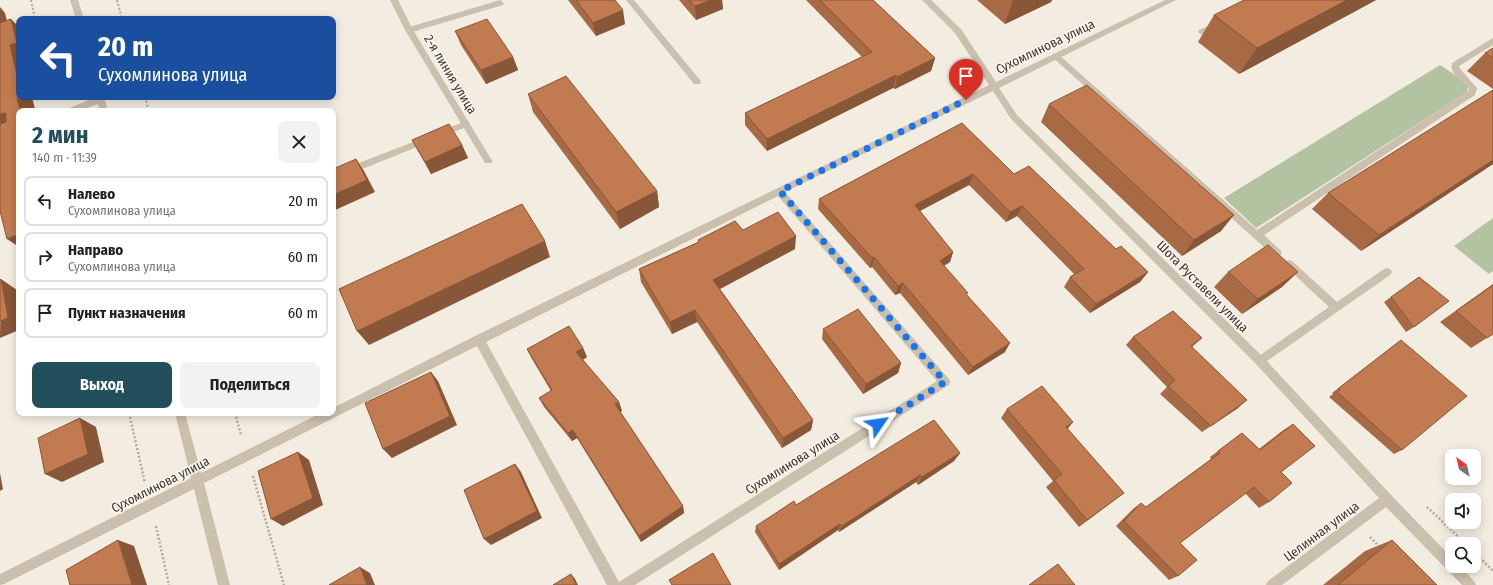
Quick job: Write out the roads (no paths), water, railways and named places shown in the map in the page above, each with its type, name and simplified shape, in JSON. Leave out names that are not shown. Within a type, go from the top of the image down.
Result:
[{"type":"street","points":[[74,0],[79,16]]},
{"type":"street","name":"2-я линия улица","points":[[394,0],[409,30],[488,161]]},
{"type":"street","points":[[630,0],[697,82]]},
{"type":"street","name":"Шота Руставели улица","points":[[926,0],[958,31],[1014,117],[1260,361],[1387,499],[1470,585]]},
{"type":"street","name":"Сухомлинова улица","points":[[336,411],[479,339],[1172,0]]},
{"type":"street","points":[[409,30],[500,3]]},
{"type":"street","points":[[1202,32],[1223,22]]},
{"type":"street","points":[[1257,235],[1472,93],[1473,88],[1470,82],[1460,75],[1455,66],[1456,63],[1493,41]]},
{"type":"street","points":[[1055,56],[1336,307]]},
{"type":"street","points":[[77,108],[96,100]]},
{"type":"street","points":[[336,176],[466,124]]},
{"type":"street","name":"Сухомлинова улица","points":[[624,585],[945,382],[780,191]]},
{"type":"street","points":[[1260,361],[1387,272]]},
{"type":"street","points":[[479,339],[614,585]]},
{"type":"street","points":[[181,416],[224,585]]},
{"type":"street","name":"Сухомлинова улица","points":[[0,580],[327,416]]},
{"type":"street","name":"Целинная улица","points":[[1272,585],[1387,499]]}]
